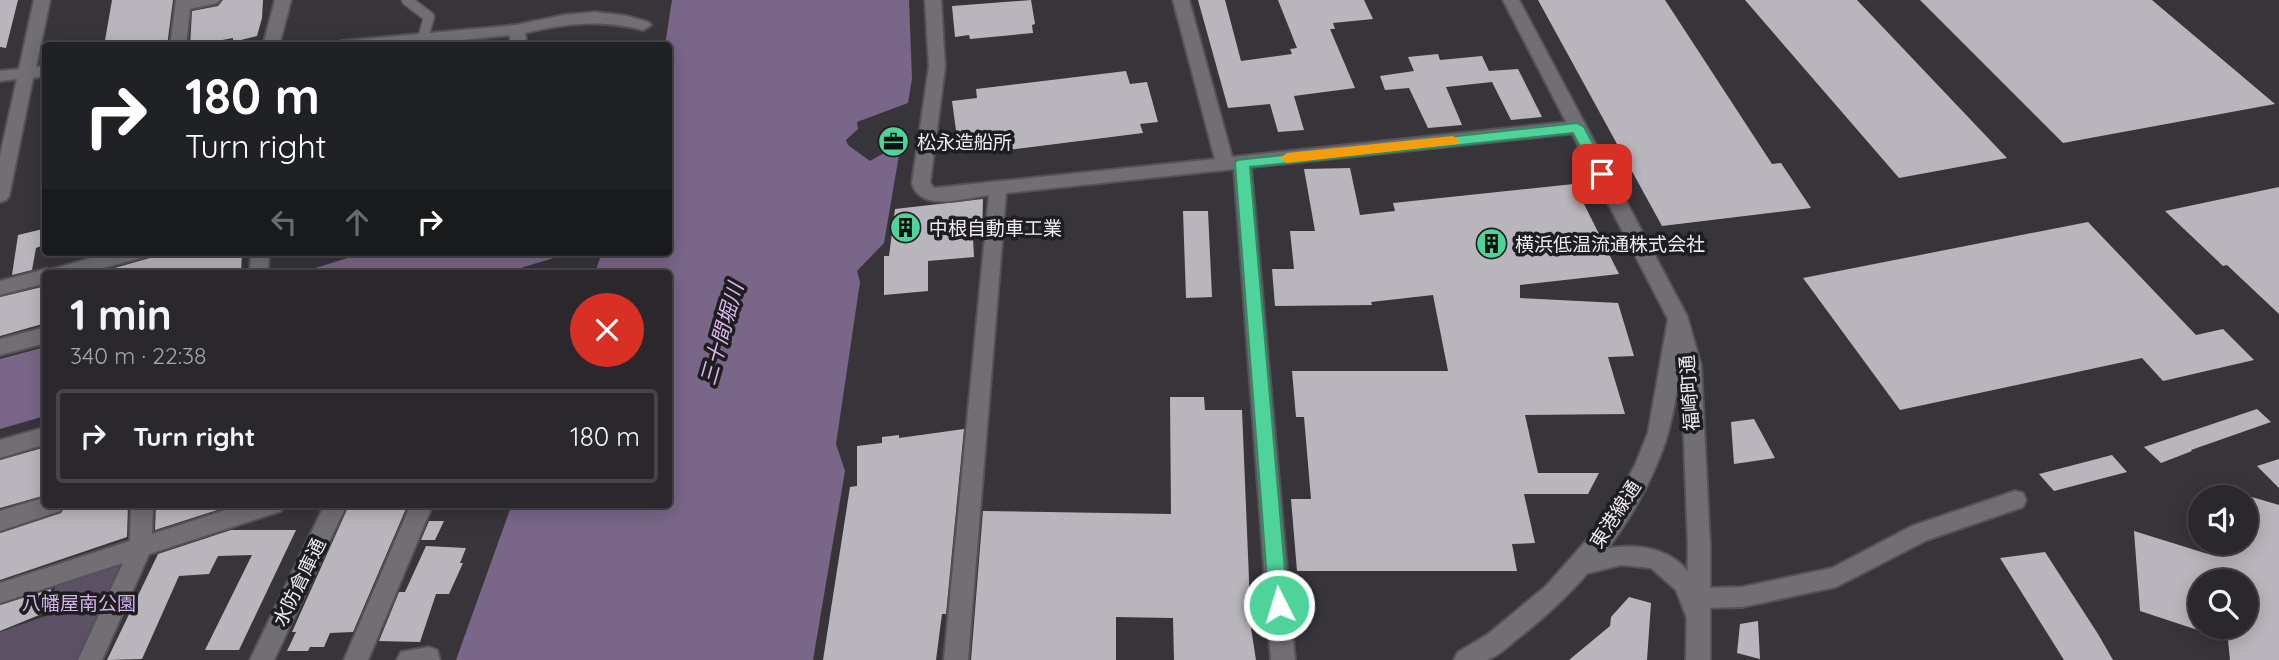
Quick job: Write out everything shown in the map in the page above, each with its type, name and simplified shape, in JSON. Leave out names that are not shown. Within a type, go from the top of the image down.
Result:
[{"type":"street","points":[[0,196],[42,0]]},
{"type":"street","points":[[179,42],[184,3],[212,0]]},
{"type":"street","points":[[272,42],[283,0]]},
{"type":"street","points":[[933,0],[937,67],[921,183],[923,191],[932,195],[1577,127]]},
{"type":"street","points":[[1181,0],[1234,164],[1283,660]]},
{"type":"street","name":"福崎町通","points":[[1511,0],[1677,316],[1691,365],[1700,625],[1698,660]]},
{"type":"street","points":[[409,42],[423,38],[518,38],[562,19],[595,16],[620,17],[642,25]]},
{"type":"street","points":[[0,76],[42,71]]},
{"type":"street","points":[[956,660],[998,188]]},
{"type":"street","points":[[74,270],[129,260]]},
{"type":"street","points":[[0,288],[42,277]]},
{"type":"street","name":"東港線通","points":[[1466,660],[1521,622],[1581,565],[1605,537],[1646,464],[1660,422],[1677,316]]},
{"type":"street","points":[[0,347],[42,336]]},
{"type":"street","points":[[0,449],[42,436]]},
{"type":"street","points":[[1699,598],[1742,597],[1836,578],[1920,533],[2015,500]]},
{"type":"street","points":[[0,521],[42,507]]},
{"type":"street","points":[[90,660],[141,548],[142,508]]},
{"type":"street","points":[[0,593],[261,508]]},
{"type":"street","name":"水防倉庫通","points":[[262,660],[334,508]]},
{"type":"street","points":[[356,660],[420,508]]},
{"type":"street","points":[[1581,565],[1616,554],[1651,557],[1683,580],[1700,625]]},
{"type":"lane","points":[[407,0],[429,17],[423,38]]},
{"type":"green space","name":"八幡屋南公園","points":[[122,561],[128,564],[82,660],[0,660],[0,632],[51,614],[56,581]]},
{"type":"water","name":"三十間堀川","points":[[672,0],[909,0],[912,79],[908,103],[857,122],[858,129],[846,140],[848,145],[870,161],[891,149],[900,149],[884,243],[857,271],[860,282],[836,444],[845,471],[813,660],[456,660],[511,508],[672,508],[672,270],[596,270],[601,256],[672,256],[672,42],[665,42]]},
{"type":"water","points":[[354,256],[561,256],[514,270],[309,270]]},
{"type":"water","points":[[42,348],[42,417],[0,429],[0,359]]},
{"type":"building","points":[[0,0],[18,0],[6,48],[0,47]]},
{"type":"building","points":[[112,0],[173,0],[168,42],[105,42]]},
{"type":"building","points":[[223,0],[263,0],[257,36],[233,42],[233,38],[190,42],[192,11],[218,6]]},
{"type":"building","points":[[1031,0],[1035,24],[1032,25],[1033,33],[970,39],[969,35],[955,37],[952,6]]},
{"type":"building","points":[[1198,0],[1225,0],[1241,61],[1292,54],[1290,49],[1297,48],[1278,0],[1364,0],[1373,19],[1333,23],[1335,29],[1330,29],[1355,88],[1294,96],[1304,130],[1278,132],[1270,104],[1228,108]]},
{"type":"building","points":[[1538,0],[1665,0],[1772,164],[1781,163],[1811,208],[1662,226]]},
{"type":"building","points":[[1745,0],[1857,0],[2007,158],[1899,178]]},
{"type":"building","points":[[1920,0],[2152,0],[2275,104],[2063,143]]},
{"type":"building","points":[[1438,54],[1440,60],[1482,56],[1489,71],[1518,69],[1542,117],[1511,120],[1492,82],[1446,87],[1462,125],[1428,128],[1409,88],[1385,90],[1380,76],[1414,71],[1408,57]]},
{"type":"building","points":[[1126,71],[1130,84],[1147,82],[1158,122],[1140,124],[1143,133],[985,153],[983,142],[958,145],[952,101],[977,98],[976,89]]},
{"type":"building","points":[[1350,168],[1360,215],[1395,211],[1393,203],[1574,184],[1619,274],[1520,285],[1520,298],[1618,303],[1634,356],[1608,357],[1625,414],[1525,415],[1538,473],[1599,473],[1588,494],[1524,494],[1535,543],[1512,544],[1517,571],[1297,571],[1291,499],[1311,499],[1304,417],[1296,417],[1292,371],[1448,371],[1433,295],[1371,302],[1372,305],[1275,306],[1272,269],[1294,269],[1290,231],[1315,231],[1304,169]]},
{"type":"building","points":[[2279,187],[2279,314],[2165,211]]},
{"type":"building","points":[[983,199],[982,237],[973,238],[974,257],[928,261],[928,291],[884,295],[884,256],[889,256],[895,209]]},
{"type":"building","points":[[1183,211],[1208,211],[1212,297],[1186,298]]},
{"type":"building","points":[[2088,222],[2196,335],[2223,329],[2254,360],[2163,381],[2142,358],[1900,410],[1803,278]]},
{"type":"building","points":[[42,229],[41,246],[36,248],[32,270],[12,275],[18,235]]},
{"type":"building","points":[[157,256],[242,256],[241,270],[111,269]]},
{"type":"building","points":[[42,287],[42,324],[0,336],[0,297]]},
{"type":"building","points":[[1170,397],[1204,397],[1205,410],[1242,410],[1251,628],[1256,660],[1174,660],[1173,618],[1116,617],[1116,660],[971,660],[983,511],[1171,514]]},
{"type":"building","points":[[2257,409],[2271,422],[2161,463],[2144,447]]},
{"type":"building","points":[[1754,419],[1775,458],[1734,464],[1731,422]]},
{"type":"building","points":[[964,429],[946,614],[942,614],[936,660],[823,660],[850,487],[857,486],[857,446],[882,443],[882,437],[899,435],[899,438]]},
{"type":"building","points":[[42,448],[42,496],[0,508],[0,460]]},
{"type":"building","points":[[2112,455],[2127,472],[2054,491],[2039,474]]},
{"type":"building","points":[[2279,459],[2279,488],[2257,466]]},
{"type":"building","points":[[2258,499],[2279,505],[2279,660],[2230,660],[2228,640],[2225,639],[2258,639],[2258,569],[2188,569],[2188,627],[2140,611],[2134,531],[2188,548],[2188,555],[2258,555]]},
{"type":"building","points":[[64,508],[128,508],[127,537],[0,580],[0,533],[61,513]]},
{"type":"building","points":[[156,508],[224,508],[155,530]]},
{"type":"building","points":[[348,508],[406,508],[353,632],[330,633],[324,647],[310,647],[308,651],[287,651],[296,632],[292,632]]},
{"type":"building","points":[[429,521],[444,521],[435,540],[421,540]]},
{"type":"building","points":[[231,530],[296,530],[239,650],[205,650],[252,555],[218,556],[209,574],[179,576],[142,659],[107,660],[158,554]]},
{"type":"building","points":[[426,546],[466,548],[460,563],[463,563],[449,594],[436,594],[420,642],[379,641],[399,592],[405,592]]},
{"type":"building","points":[[2045,552],[2113,660],[2064,660],[2000,558]]},
{"type":"building","points":[[51,589],[49,611],[0,631],[0,605]]},
{"type":"building","points":[[1629,597],[1651,603],[1647,660],[1569,660],[1610,626],[1611,617]]},
{"type":"building","points":[[1758,621],[1760,659],[1737,653],[1740,624]]},
{"type":"slow traffic","points":[[1287,158],[1453,141]]},
{"type":"place","name":"松永造船所","points":[[894,142]]},
{"type":"place","name":"中根自動車工業","points":[[906,228]]},
{"type":"place","name":"横浜低温流通株式会社","points":[[1492,244]]},
{"type":"route","points":[[1279,605],[1242,163],[1577,127],[1602,174]]}]
